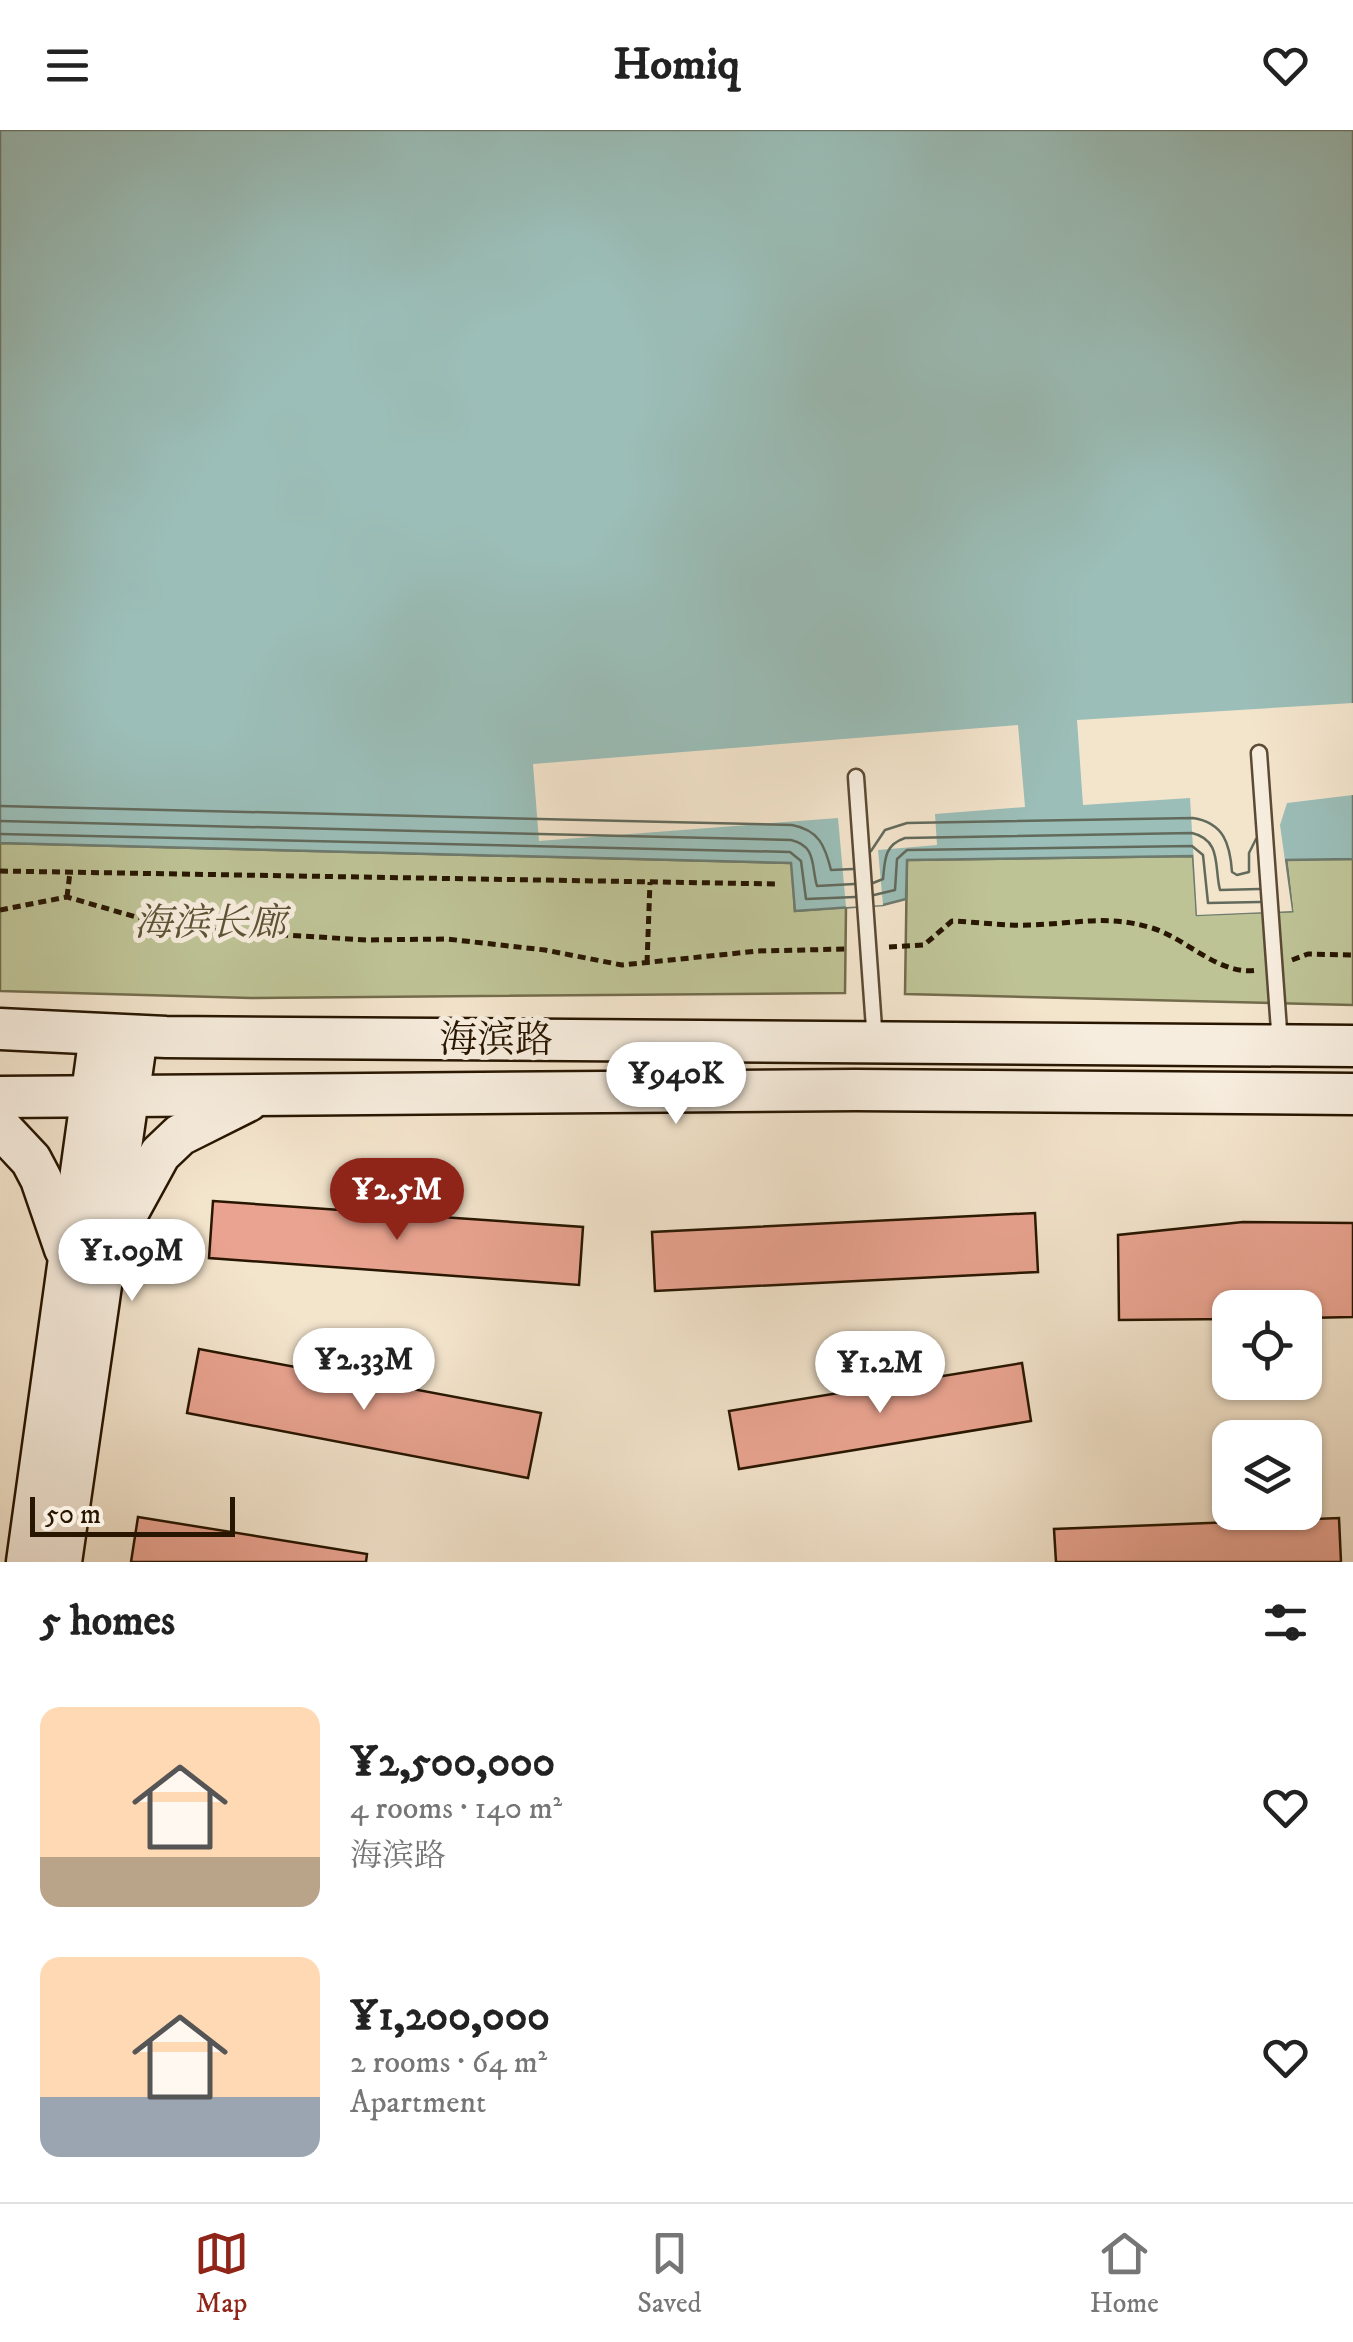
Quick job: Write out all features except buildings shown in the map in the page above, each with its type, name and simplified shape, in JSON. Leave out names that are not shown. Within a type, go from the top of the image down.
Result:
[{"type":"main road","name":"海滨路","points":[[0,1029],[118,1035],[1353,1046]]},
{"type":"main road","points":[[27,1562],[85,1261],[118,1035]]},
{"type":"main road","name":"海滨路","points":[[0,1097],[855,1090],[1353,1094]]},
{"type":"main road","points":[[61,1562],[85,1261],[160,1154],[180,1135],[256,1097]]},
{"type":"main road","points":[[0,1127],[31,1160],[85,1261]]},
{"type":"lane","points":[[1259,753],[1280,1045]]},
{"type":"lane","points":[[856,776],[875,1042]]},
{"type":"path","points":[[0,871],[778,884]]},
{"type":"path","points":[[67,897],[70,872]]},
{"type":"path","points":[[647,963],[650,882]]},
{"type":"path","points":[[0,910],[67,897],[174,928],[366,940],[447,939],[545,950],[622,966],[758,951],[924,945],[952,921],[1028,925],[1096,918],[1154,929],[1204,956],[1248,972],[1274,968],[1308,954],[1353,954]]},
{"type":"green space","name":"海滨长廊","points":[[0,843],[792,863],[795,911],[846,907],[845,993],[251,998],[0,991]]},
{"type":"green space","points":[[1194,856],[1197,914],[1292,911],[1286,859],[1353,859],[1353,1005],[905,994],[907,860]]},
{"type":"water","points":[[0,130],[1353,130],[1353,859],[1286,860],[1292,911],[1197,915],[1193,856],[907,860],[906,899],[883,905],[795,911],[791,863],[0,843]]},
{"type":"pier","points":[[1353,703],[1353,795],[1287,803],[1280,825],[1292,911],[1197,915],[1190,798],[1083,805],[1077,720]]},
{"type":"pier","points":[[1018,725],[1025,807],[935,814],[937,845],[878,850],[883,905],[846,907],[838,818],[539,841],[533,764]]}]
